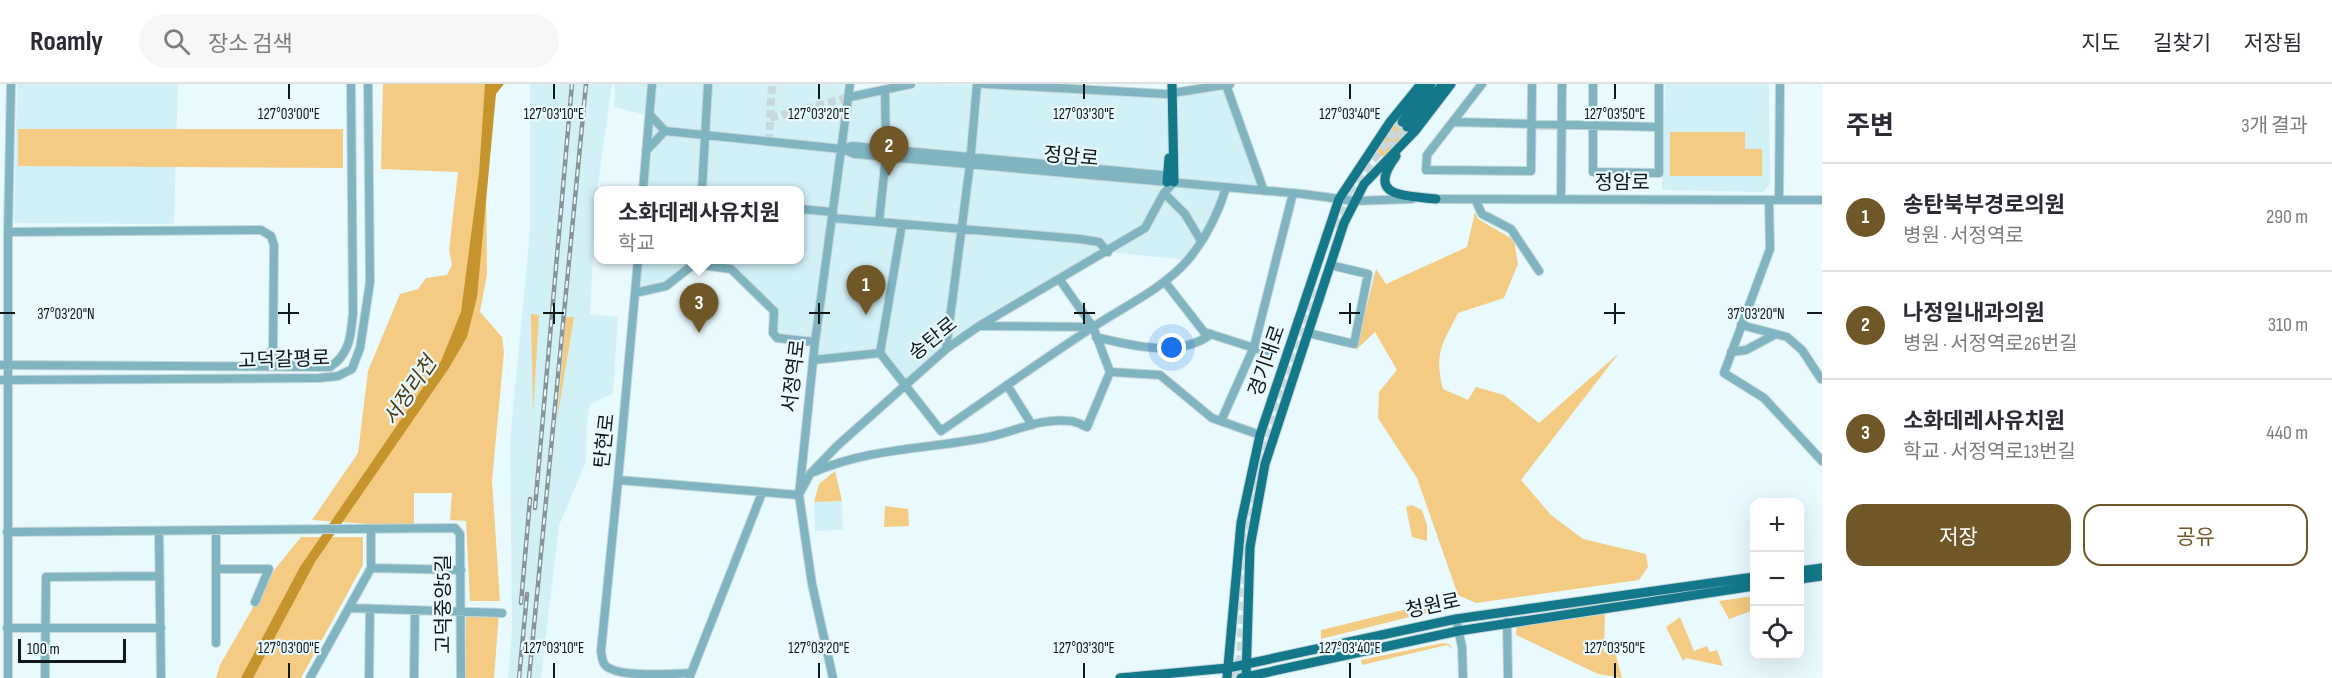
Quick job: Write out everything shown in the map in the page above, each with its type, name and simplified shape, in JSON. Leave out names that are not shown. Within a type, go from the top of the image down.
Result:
[{"type":"main road","points":[[1166,84],[1170,90],[1171,179]]},
{"type":"main road","name":"경기대로","points":[[1227,678],[1240,523],[1260,435],[1339,199],[1390,122],[1421,84]]},
{"type":"main road","name":"경기대로","points":[[1408,127],[1431,84]]},
{"type":"main road","name":"경기대로","points":[[1246,678],[1250,547],[1254,516],[1265,464],[1330,265],[1354,201],[1372,174],[1443,84]]},
{"type":"main road","name":"경기대로","points":[[1408,127],[1451,84]]},
{"type":"main road","points":[[1408,127],[1385,172],[1384,182],[1397,194],[1436,199]]},
{"type":"main road","points":[[1804,571],[1822,570]]},
{"type":"main road","points":[[1804,577],[1822,570]]},
{"type":"main road","name":"청원로","points":[[1120,678],[1228,668],[1456,619],[1750,578]]},
{"type":"main road","name":"청원로","points":[[1241,678],[1507,622],[1750,587]]},
{"type":"street","points":[[8,678],[4,365],[11,84]]},
{"type":"street","name":"고덕갈평로","points":[[4,365],[330,367],[342,359],[351,339],[354,257],[351,84]]},
{"type":"street","name":"고덕갈평로","points":[[4,379],[319,378],[338,376],[352,369],[360,348],[370,282],[368,84]]},
{"type":"street","points":[[643,186],[652,84]]},
{"type":"street","points":[[702,186],[708,84]]},
{"type":"street","name":"서정역로","points":[[799,495],[814,342],[850,84]]},
{"type":"street","points":[[850,97],[911,84]]},
{"type":"street","points":[[946,350],[962,230],[977,84]]},
{"type":"street","points":[[984,84],[1170,90],[1230,84]]},
{"type":"street","points":[[1482,84],[1427,155],[1426,170],[1531,171],[1532,84]]},
{"type":"street","points":[[1561,199],[1562,84]]},
{"type":"street","points":[[1593,84],[1593,172],[1659,173],[1659,84]]},
{"type":"street","points":[[1779,200],[1780,84]]},
{"type":"street","points":[[1226,85],[1264,191]]},
{"type":"street","points":[[879,222],[886,153],[885,90]]},
{"type":"street","points":[[651,116],[665,131],[842,149],[855,154],[886,153],[970,161]]},
{"type":"street","points":[[1453,122],[1659,127]]},
{"type":"street","points":[[646,151],[665,131]]},
{"type":"street","points":[[646,139],[656,141]]},
{"type":"street","name":"정암로","points":[[970,161],[1171,179],[1226,188],[1354,201],[1436,199],[1822,200]]},
{"type":"street","name":"송탄로","points":[[799,495],[810,474],[837,446],[946,350],[979,326],[1146,228],[1171,179]]},
{"type":"street","points":[[902,224],[880,353],[942,431],[1093,327],[1165,282],[1188,260],[1201,241],[1219,211],[1226,188]]},
{"type":"street","points":[[1164,193],[1185,214],[1201,241]]},
{"type":"street","points":[[1221,421],[1254,347],[1293,193]]},
{"type":"street","points":[[1475,199],[1482,214],[1511,230],[1539,271]]},
{"type":"street","points":[[1769,200],[1770,249],[1724,373],[1764,398],[1822,461]]},
{"type":"street","points":[[804,210],[879,222],[1080,239],[1098,242],[1108,252]]},
{"type":"street","points":[[8,232],[261,230],[271,236],[274,245],[273,349],[257,366]]},
{"type":"street","name":"탄현로","points":[[638,264],[618,480],[799,495]]},
{"type":"street","points":[[635,293],[666,286],[693,264]]},
{"type":"street","points":[[705,264],[731,269],[774,311],[773,333],[777,338],[814,342]]},
{"type":"street","name":"경기대로","points":[[1308,333],[1354,344],[1368,274],[1330,265]]},
{"type":"street","points":[[810,474],[843,460],[874,452],[986,438],[1032,425],[1071,420],[1087,427],[1110,372],[1093,327],[1060,280]]},
{"type":"street","points":[[1165,282],[1204,332],[1270,353]]},
{"type":"street","points":[[1741,325],[1774,336],[1787,337],[1802,350],[1821,379]]},
{"type":"street","points":[[979,326],[1093,327]]},
{"type":"street","points":[[1096,337],[1141,348],[1198,344],[1211,334]]},
{"type":"street","points":[[1731,352],[1746,350],[1774,336]]},
{"type":"street","points":[[273,349],[294,367]]},
{"type":"street","points":[[813,360],[880,353]]},
{"type":"street","points":[[1110,372],[1160,375],[1212,418],[1260,435]]},
{"type":"street","points":[[1007,385],[1032,425]]},
{"type":"street","points":[[618,480],[601,651],[604,664],[611,671],[625,674],[690,676],[762,493]]},
{"type":"street","points":[[799,495],[814,593],[833,678]]},
{"type":"street","name":"고덕중앙5길","points":[[216,531],[311,528],[454,528],[460,534],[461,678]]},
{"type":"street","points":[[310,678],[371,568],[371,529]]},
{"type":"street","points":[[7,532],[216,531],[216,643]]},
{"type":"street","points":[[159,532],[161,678]]},
{"type":"street","points":[[217,569],[269,568],[255,602]]},
{"type":"street","points":[[371,568],[461,570]]},
{"type":"street","points":[[45,678],[46,577],[159,576]]},
{"type":"street","points":[[349,608],[460,614],[502,613]]},
{"type":"street","points":[[369,678],[370,609]]},
{"type":"street","points":[[414,678],[415,610]]},
{"type":"street","points":[[1456,619],[1462,647],[1463,678]]},
{"type":"street","points":[[1507,622],[1508,678]]},
{"type":"street","points":[[7,628],[161,628]]},
{"type":"shaded area","points":[[17,84],[178,84],[174,224],[14,223]]},
{"type":"shaded area","points":[[383,84],[491,84],[486,172],[487,274],[480,312],[502,337],[504,352],[492,481],[500,601],[470,601],[466,521],[450,520],[452,493],[414,493],[414,527],[312,520],[358,453],[368,371],[400,294],[418,289],[426,278],[447,275],[452,265],[449,250],[458,172],[381,169]]},
{"type":"shaded area","points":[[485,84],[504,84],[496,94],[477,297],[467,337],[449,368],[315,562],[253,678],[241,678],[300,567],[441,361],[461,312],[479,174]]},
{"type":"shaded area","points":[[530,84],[612,84],[598,186],[594,186],[590,314],[618,317],[613,394],[590,404],[586,461],[559,526],[541,678],[508,678],[512,630],[510,440],[530,231]]},
{"type":"shaded area","points":[[615,84],[847,84],[850,97],[911,84],[990,85],[1166,94],[1226,85],[1264,191],[1226,188],[1188,260],[1108,252],[979,326],[905,386],[880,353],[813,360],[814,342],[777,338],[774,311],[731,269],[694,265],[666,286],[635,293],[638,264],[804,264],[804,186],[644,186],[651,116],[614,107]]},
{"type":"shaded area","points":[[1665,84],[1769,84],[1770,184],[1763,192],[1662,190]]},
{"type":"shaded area","points":[[1395,117],[1410,130],[1384,156],[1380,156],[1377,150]]},
{"type":"shaded area","points":[[18,129],[343,129],[343,168],[18,166]]},
{"type":"shaded area","points":[[1670,132],[1745,132],[1745,149],[1762,149],[1762,176],[1670,176]]},
{"type":"shaded area","points":[[1475,212],[1478,219],[1514,240],[1518,264],[1504,298],[1458,313],[1441,349],[1439,366],[1443,389],[1468,400],[1476,387],[1504,395],[1539,423],[1619,353],[1521,480],[1551,515],[1583,539],[1646,554],[1648,567],[1639,580],[1476,603],[1458,595],[1417,478],[1378,418],[1379,392],[1397,370],[1375,332],[1356,350],[1376,269],[1386,284],[1467,247]]},
{"type":"shaded area","points":[[531,314],[539,315],[533,414]]},
{"type":"shaded area","points":[[566,317],[574,317],[557,420],[557,419]]},
{"type":"shaded area","points":[[835,471],[842,501],[814,502],[819,484]]},
{"type":"shaded area","points":[[842,501],[843,530],[815,531],[814,502]]},
{"type":"shaded area","points":[[1412,505],[1422,510],[1427,525],[1427,541],[1412,537],[1406,507]]},
{"type":"shaded area","points":[[885,506],[908,509],[909,526],[884,527]]},
{"type":"shaded area","points":[[301,537],[363,537],[363,565],[301,678],[216,678],[220,665],[275,569]]},
{"type":"shaded area","points":[[1750,597],[1750,611],[1729,619],[1719,601]]},
{"type":"shaded area","points":[[1440,601],[1438,610],[1321,639],[1321,630]]},
{"type":"shaded area","points":[[1605,611],[1604,652],[1615,652],[1622,678],[1598,674],[1516,635],[1517,625]]},
{"type":"shaded area","points":[[472,613],[499,613],[494,678],[466,678],[466,618]]},
{"type":"shaded area","points":[[1680,617],[1694,651],[1707,646],[1710,652],[1717,650],[1723,666],[1686,658],[1683,661],[1666,627]]},
{"type":"shaded area","points":[[1443,643],[1449,644],[1453,649],[1447,645],[1362,665],[1361,660]]},
{"type":"tunnel","points":[[769,142],[772,84]]},
{"type":"tunnel","points":[[770,118],[850,97]]},
{"type":"tunnel","points":[[1348,192],[1402,122]]},
{"type":"tunnel","points":[[1389,148],[1407,127]]},
{"type":"tunnel","points":[[1338,228],[1352,193]]},
{"type":"tunnel","points":[[1281,387],[1315,284]]},
{"type":"tunnel","points":[[1240,678],[1245,552],[1254,491],[1286,383]]},
{"type":"tunnel","points":[[1232,678],[1233,659]]},
{"type":"railway","points":[[535,508],[572,84]]},
{"type":"railway","points":[[529,678],[586,84]]},
{"type":"railway","points":[[521,603],[530,499]]},
{"type":"railway","points":[[519,678],[527,594]]},
{"type":"place","name":"나정일내과의원","points":[[889,176]]},
{"type":"place","name":"송탄북부경로의원","points":[[866,315]]},
{"type":"place","name":"소화데레사유치원","points":[[699,333]]},
{"type":"water label","name":"서정리천","points":[[410,391]]}]
